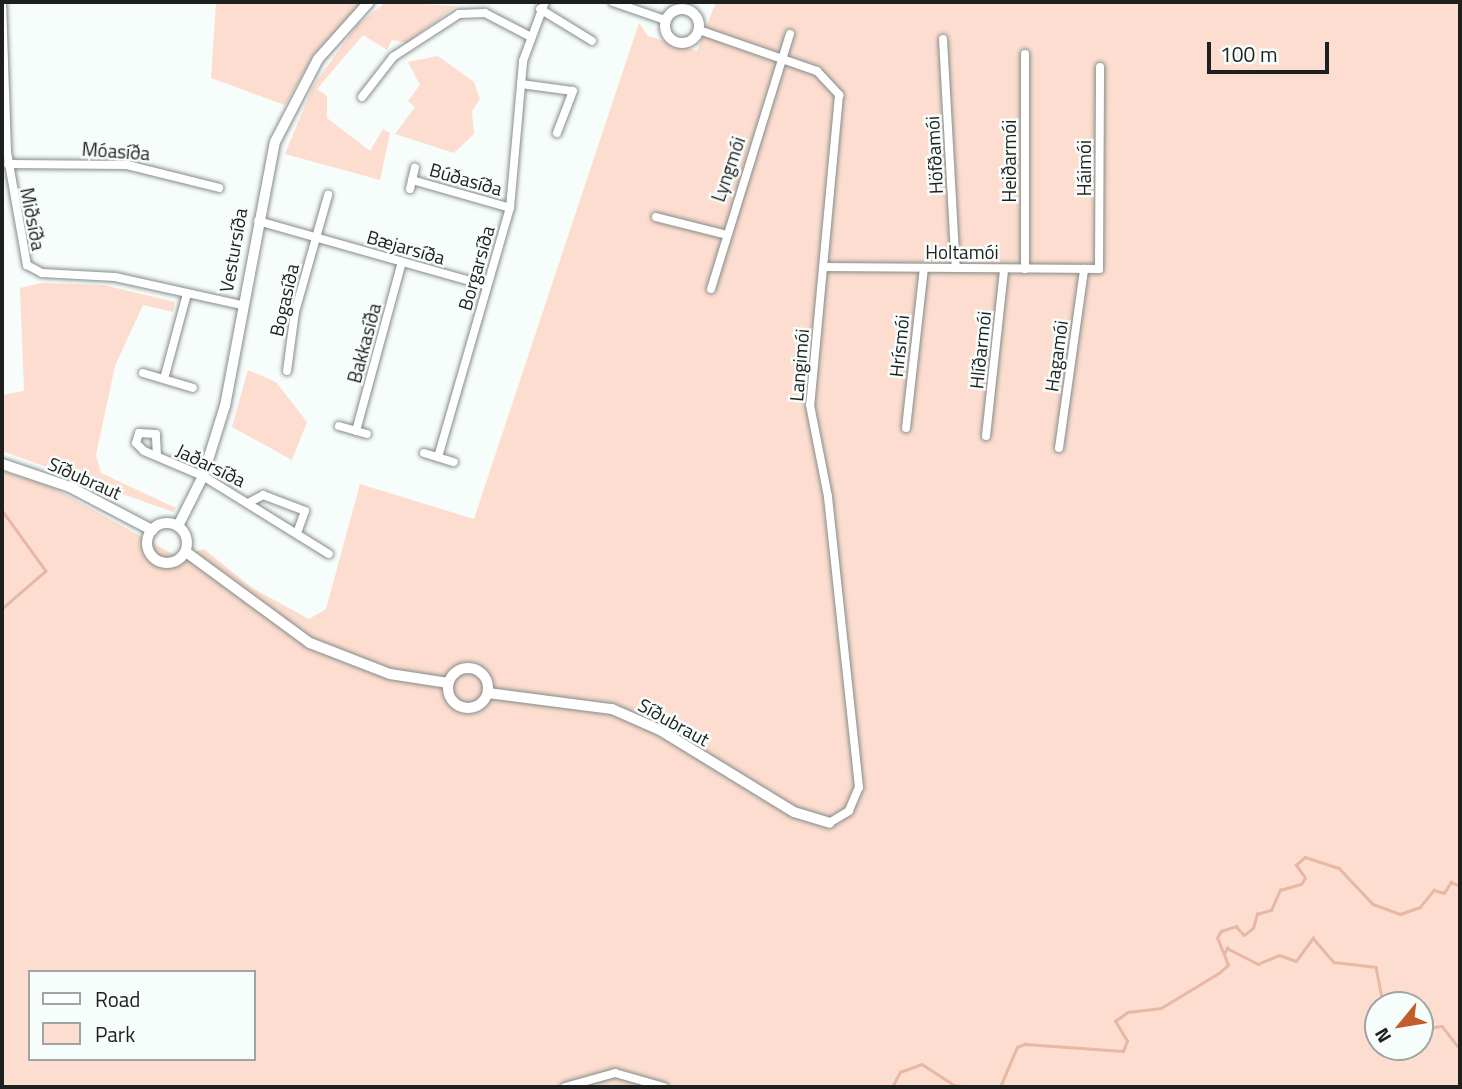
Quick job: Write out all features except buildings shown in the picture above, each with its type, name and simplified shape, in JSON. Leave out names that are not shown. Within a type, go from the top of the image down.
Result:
[{"type":"street","name":"Miðsíða","points":[[2,2],[8,164],[22,252],[31,268],[241,305]]},
{"type":"street","name":"Vestursíða","points":[[178,526],[203,476],[231,381],[241,305],[268,162],[291,104],[328,44],[369,2]]},
{"type":"street","points":[[613,2],[666,20]]},
{"type":"street","name":"Borgarsíða","points":[[438,457],[510,208],[528,36],[542,6],[592,41]]},
{"type":"street","points":[[691,6],[699,30],[688,42],[678,43],[666,32],[666,20],[678,9],[691,6]]},
{"type":"street","points":[[362,97],[393,57],[459,14],[485,13],[528,36]]},
{"type":"street","name":"Langimói","points":[[699,30],[825,76],[839,95],[810,405],[828,497],[859,787],[849,811],[830,823]]},
{"type":"street","name":"Lyngmói","points":[[711,289],[723,234],[790,34]]},
{"type":"street","name":"Höfðamói","points":[[943,39],[956,268]]},
{"type":"street","name":"Heiðarmói","points":[[1025,54],[1025,269]]},
{"type":"street","name":"Háimói","points":[[1100,67],[1100,269]]},
{"type":"street","points":[[557,133],[576,81]]},
{"type":"street","points":[[521,84],[573,91]]},
{"type":"street","name":"Móasíða","points":[[8,164],[127,165],[219,188]]},
{"type":"street","name":"Búðasíða","points":[[410,189],[415,168]]},
{"type":"street","name":"Búðasíða","points":[[412,180],[510,208]]},
{"type":"street","points":[[316,238],[328,195]]},
{"type":"street","points":[[656,217],[723,234]]},
{"type":"street","name":"Bæjarsíða","points":[[257,221],[487,286]]},
{"type":"street","name":"Bogasíða","points":[[287,371],[316,238]]},
{"type":"street","name":"Bakkasíða","points":[[356,431],[402,262]]},
{"type":"street","name":"Holtamói","points":[[825,267],[1100,269]]},
{"type":"street","name":"Hrísmói","points":[[906,428],[924,268]]},
{"type":"street","name":"Hlíðarmói","points":[[986,436],[1004,268]]},
{"type":"street","name":"Hagamói","points":[[1059,448],[1084,269]]},
{"type":"street","points":[[164,379],[187,294]]},
{"type":"street","points":[[143,373],[193,388]]},
{"type":"street","points":[[339,426],[368,434]]},
{"type":"street","points":[[424,453],[454,463]]},
{"type":"street","name":"Jaðarsíða","points":[[157,456],[203,476],[250,502],[329,554]]},
{"type":"street","name":"Síðubraut","points":[[2,464],[70,487],[152,530]]},
{"type":"street","name":"Jaðarsíða","points":[[250,502],[263,495],[305,511],[297,533]]},
{"type":"street","points":[[166,523],[178,526],[187,536],[186,552],[172,564],[153,559],[147,548],[152,530],[166,523]]},
{"type":"street","points":[[186,552],[310,643],[390,674],[448,683]]},
{"type":"street","points":[[474,669],[485,677],[488,693],[477,707],[463,708],[451,700],[448,683],[457,671],[474,669]]},
{"type":"street","name":"Síðubraut","points":[[488,693],[612,709],[660,730],[777,803],[830,823]]},
{"type":"street","points":[[565,1087],[615,1073],[664,1087]]},
{"type":"green space","points":[[216,2],[363,2],[316,52],[285,105],[211,78]]},
{"type":"green space","points":[[386,2],[456,6],[407,43],[392,40],[387,50],[363,35],[317,89],[327,96],[327,118],[370,151],[383,129],[390,133],[380,180],[285,154],[313,86],[358,24]]},
{"type":"green space","points":[[716,2],[1460,2],[1460,1087],[2,1087],[2,471],[50,486],[178,557],[204,549],[252,588],[309,619],[326,609],[360,484],[474,519],[639,23],[648,36],[697,51]]},
{"type":"green space","points":[[438,56],[474,82],[480,99],[472,111],[474,134],[454,153],[395,134],[415,107],[408,101],[420,85],[408,62]]},
{"type":"green space","points":[[42,283],[103,285],[175,302],[173,312],[143,305],[115,366],[96,455],[101,473],[176,508],[173,512],[2,451],[2,395],[24,391],[20,288]]},
{"type":"green space","points":[[248,370],[276,382],[307,422],[292,460],[232,427]]},
{"type":"waterway","points":[[2,510],[46,571],[2,609]]},
{"type":"waterway","points":[[1000,1087],[1017,1047],[1025,1044],[1123,1051],[1127,1041],[1115,1021],[1128,1012],[1161,1008],[1219,973],[1228,965],[1217,938],[1221,931],[1236,926],[1244,935],[1253,928],[1257,914],[1271,910],[1280,890],[1301,884],[1305,878],[1296,865],[1305,857],[1339,868],[1373,904],[1400,914],[1420,907],[1434,890],[1444,893],[1451,882],[1460,886]]},
{"type":"waterway","points":[[1224,954],[1227,948],[1258,964],[1279,955],[1296,961],[1313,938],[1334,962],[1376,967],[1380,991]]},
{"type":"waterway","points":[[1434,1027],[1442,1026],[1460,1049]]},
{"type":"waterway","points":[[892,1087],[900,1072],[922,1064],[954,1085],[971,1087]]},
{"type":"waterway","points":[[29,1087],[51,1087]]}]
